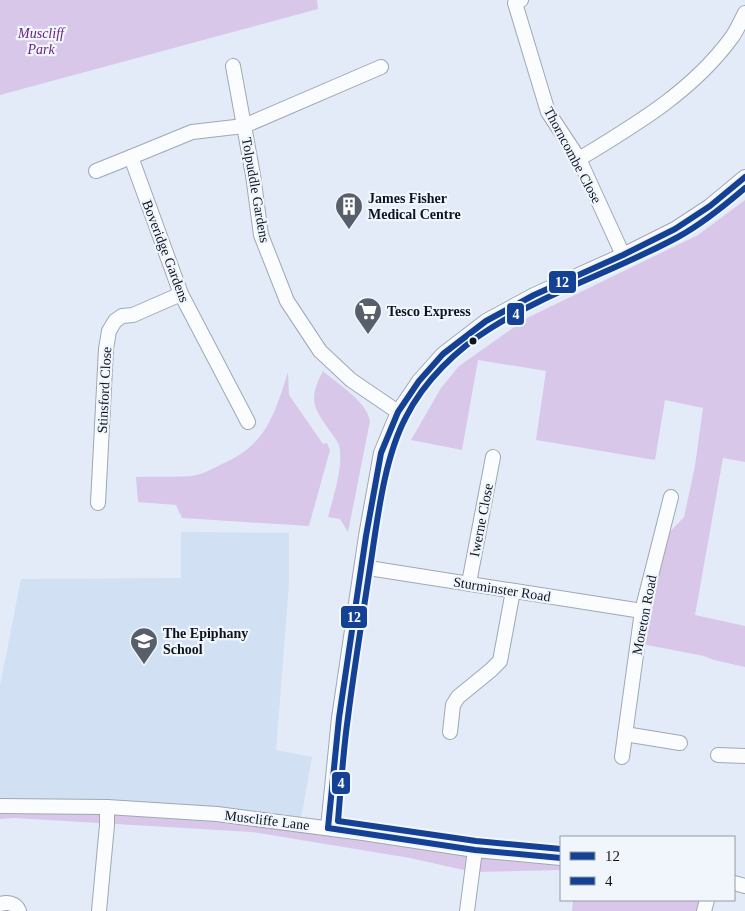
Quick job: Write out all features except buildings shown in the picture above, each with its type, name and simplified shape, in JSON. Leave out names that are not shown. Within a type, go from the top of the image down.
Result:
[{"type":"street","name":"Thorncombe Close","points":[[522,0],[515,3],[548,112],[579,159],[623,255]]},
{"type":"street","points":[[579,159],[648,117],[690,83],[710,65],[734,36],[745,13]]},
{"type":"street","name":"Tolpuddle Gardens","points":[[233,66],[253,175],[261,235],[287,301],[320,351],[351,380],[398,412]]},
{"type":"street","name":"Tolpuddle Gardens","points":[[244,126],[381,67]]},
{"type":"street","points":[[96,171],[192,132],[244,126]]},
{"type":"street","name":"Boveridge Gardens","points":[[131,157],[181,294],[248,422]]},
{"type":"street","points":[[328,828],[339,718],[381,453],[398,412],[419,381],[443,354],[486,321],[534,295],[623,255],[674,229],[710,206],[745,178]]},
{"type":"street","name":"Stinsford Close","points":[[98,503],[105,358],[109,331],[115,321],[122,316],[133,315],[181,294]]},
{"type":"street","name":"Iwerne Close","points":[[469,583],[493,456]]},
{"type":"street","name":"Moreton Road","points":[[622,757],[642,611],[671,497]]},
{"type":"street","name":"Sturminster Road","points":[[362,567],[642,611]]},
{"type":"street","points":[[450,732],[453,705],[458,697],[500,661],[513,591]]},
{"type":"street","points":[[625,734],[680,743]]},
{"type":"street","points":[[718,755],[745,756]]},
{"type":"street","name":"Muscliffe Lane","points":[[0,806],[107,807],[218,814],[475,850],[560,858]]},
{"type":"street","points":[[100,911],[107,807]]},
{"type":"street","points":[[467,911],[475,850]]},
{"type":"street","points":[[0,904],[12,903],[18,907],[19,911]]},
{"type":"shaded area","name":"The Epiphany School","points":[[181,532],[289,533],[289,584],[276,750],[312,757],[300,824],[0,806],[0,686],[21,579],[181,578]]},
{"type":"green space","name":"Muscliff Park","points":[[0,0],[317,0],[318,9],[0,95]]},
{"type":"green space","points":[[745,200],[745,462],[723,458],[695,615],[745,626],[745,667],[704,656],[642,644],[661,541],[684,517],[695,466],[703,408],[665,400],[655,460],[536,440],[546,371],[478,360],[462,450],[411,440],[441,388],[459,366],[527,318],[698,235]]},
{"type":"green space","points":[[323,371],[351,393],[363,406],[370,421],[348,532],[340,519],[328,517],[335,493],[340,451],[338,442],[317,411],[315,404],[315,390]]},
{"type":"green space","points":[[288,372],[289,395],[323,444],[327,443],[330,450],[309,526],[182,518],[176,505],[138,502],[136,477],[197,475],[237,456],[249,448],[259,438],[273,415]]},
{"type":"green space","points":[[0,806],[107,807],[560,858],[560,870],[473,872],[410,858],[252,832],[14,818],[0,819]]},
{"type":"green space","points":[[573,901],[707,901],[704,911],[572,911]]},
{"type":"transit line","name":"12","points":[[328,828],[339,718],[366,536],[381,453],[398,412],[419,381],[443,354],[486,321],[534,295],[623,255],[675,229],[710,206],[745,177]]},
{"type":"transit line","name":"4","points":[[560,849],[476,841],[338,821],[355,663],[386,472],[398,434],[413,404],[442,367],[478,336],[537,303],[678,237],[713,214],[745,188]]},
{"type":"transit line","name":"12","points":[[328,828],[475,850],[560,858]]},
{"type":"place","name":"James Fisher Medical Centre","points":[[349,230]]},
{"type":"place","name":"Tesco Express","points":[[368,335]]},
{"type":"place","name":"The Epiphany School","points":[[144,665]]}]
